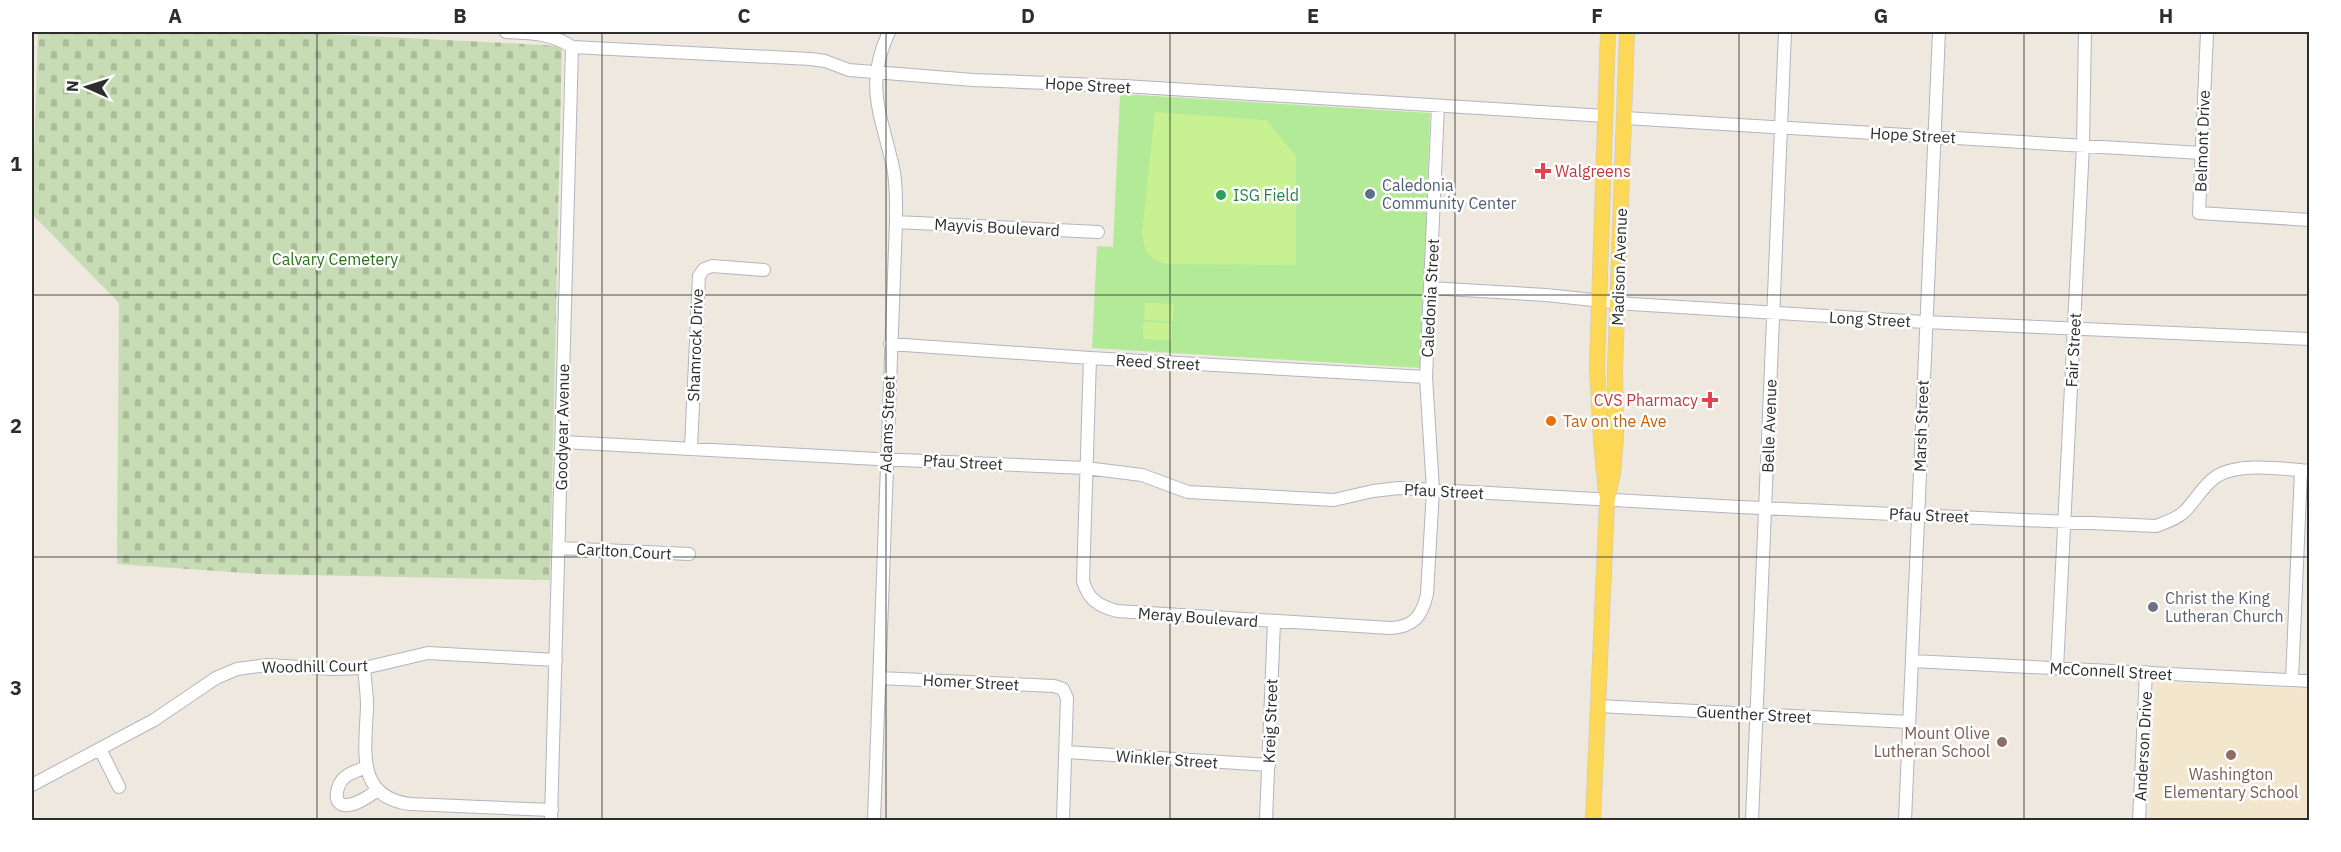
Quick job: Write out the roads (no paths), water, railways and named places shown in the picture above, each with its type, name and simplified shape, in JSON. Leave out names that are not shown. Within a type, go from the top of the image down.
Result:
[{"type":"main road","name":"Madison Avenue","points":[[1593,820],[1607,501],[1598,395],[1610,32]]},
{"type":"main road","points":[[1610,32],[1615,49],[1617,108],[1625,118]]},
{"type":"main road","name":"Madison Avenue","points":[[1607,501],[1613,473],[1616,438],[1614,407],[1627,32]]},
{"type":"street","points":[[506,32],[537,33],[560,39],[572,47]]},
{"type":"street","name":"Adams Street","points":[[874,820],[896,222],[893,168],[876,99],[876,71],[881,48],[889,32]]},
{"type":"street","name":"Belle Avenue","points":[[1752,820],[1785,32]]},
{"type":"street","name":"Marsh Street","points":[[1905,820],[1939,32]]},
{"type":"street","name":"Fair Street","points":[[2057,668],[2083,145],[2085,32]]},
{"type":"street","name":"Belmont Drive","points":[[2207,32],[2199,213],[2310,220]]},
{"type":"street","name":"Hope Street","points":[[572,47],[811,58],[849,70],[973,80],[1116,86],[1606,116]]},
{"type":"street","name":"Goodyear Avenue","points":[[551,815],[572,47]]},
{"type":"street","name":"Caledonia Street","points":[[1433,490],[1426,377],[1438,106]]},
{"type":"street","name":"Hope Street","points":[[1625,118],[2201,153]]},
{"type":"street","name":"Mayvis Boulevard","points":[[896,222],[1098,232]]},
{"type":"street","name":"Shamrock Drive","points":[[692,448],[699,276],[704,268],[712,266],[764,270]]},
{"type":"street","name":"Long Street","points":[[1430,288],[1618,303],[1925,322],[2310,339]]},
{"type":"street","name":"Reed Street","points":[[890,344],[1426,377]]},
{"type":"street","name":"Meray Boulevard","points":[[1090,358],[1083,581],[1087,595],[1105,608],[1117,611],[1274,622],[1403,627],[1416,619],[1424,609],[1427,594],[1433,490]]},
{"type":"street","name":"Pfau Street","points":[[562,442],[1086,468],[1142,475],[1172,488],[1195,493],[1334,500],[1399,488],[1766,509],[2156,526],[2173,520],[2184,512],[2216,477],[2235,468],[2305,471]]},
{"type":"street","points":[[2292,680],[2305,471]]},
{"type":"street","name":"Carlton Court","points":[[560,548],[689,554]]},
{"type":"street","name":"Kreig Street","points":[[1266,820],[1274,622]]},
{"type":"street","name":"Woodhill Court","points":[[32,785],[154,720],[216,678],[237,669],[268,665],[332,669],[364,668],[428,653],[556,660]]},
{"type":"street","name":"McConnell Street","points":[[1912,661],[2310,681]]},
{"type":"street","points":[[364,668],[367,703],[365,739],[367,767],[372,783],[388,799],[399,802],[551,815]]},
{"type":"street","name":"Anderson Drive","points":[[2139,820],[2146,672]]},
{"type":"street","name":"Homer Street","points":[[879,678],[1054,686],[1063,689],[1067,698],[1066,752]]},
{"type":"street","name":"Guenther Street","points":[[1598,706],[1909,722]]},
{"type":"street","points":[[100,749],[119,787]]},
{"type":"street","points":[[1063,820],[1066,752]]},
{"type":"street","name":"Winkler Street","points":[[1066,752],[1269,765]]},
{"type":"street","points":[[367,767],[351,773],[340,782],[336,788],[338,801],[348,805],[378,790]]},
{"type":"place","name":"Walgreens","points":[[1543,171]]},
{"type":"place","name":"Caledonia Community Center","points":[[1370,194]]},
{"type":"place","name":"ISG Field","points":[[1221,195]]},
{"type":"place","name":"CVS Pharmacy","points":[[1710,400]]},
{"type":"place","name":"Tav on the Ave","points":[[1551,421]]},
{"type":"place","name":"Christ the King Lutheran Church","points":[[2153,607]]},
{"type":"place","name":"Mount Olive Lutheran School","points":[[2002,742]]},
{"type":"place","name":"Washington Elementary School","points":[[2231,755]]},
{"type":"park label","name":"Calvary Cemetery","points":[[335,259]]}]
